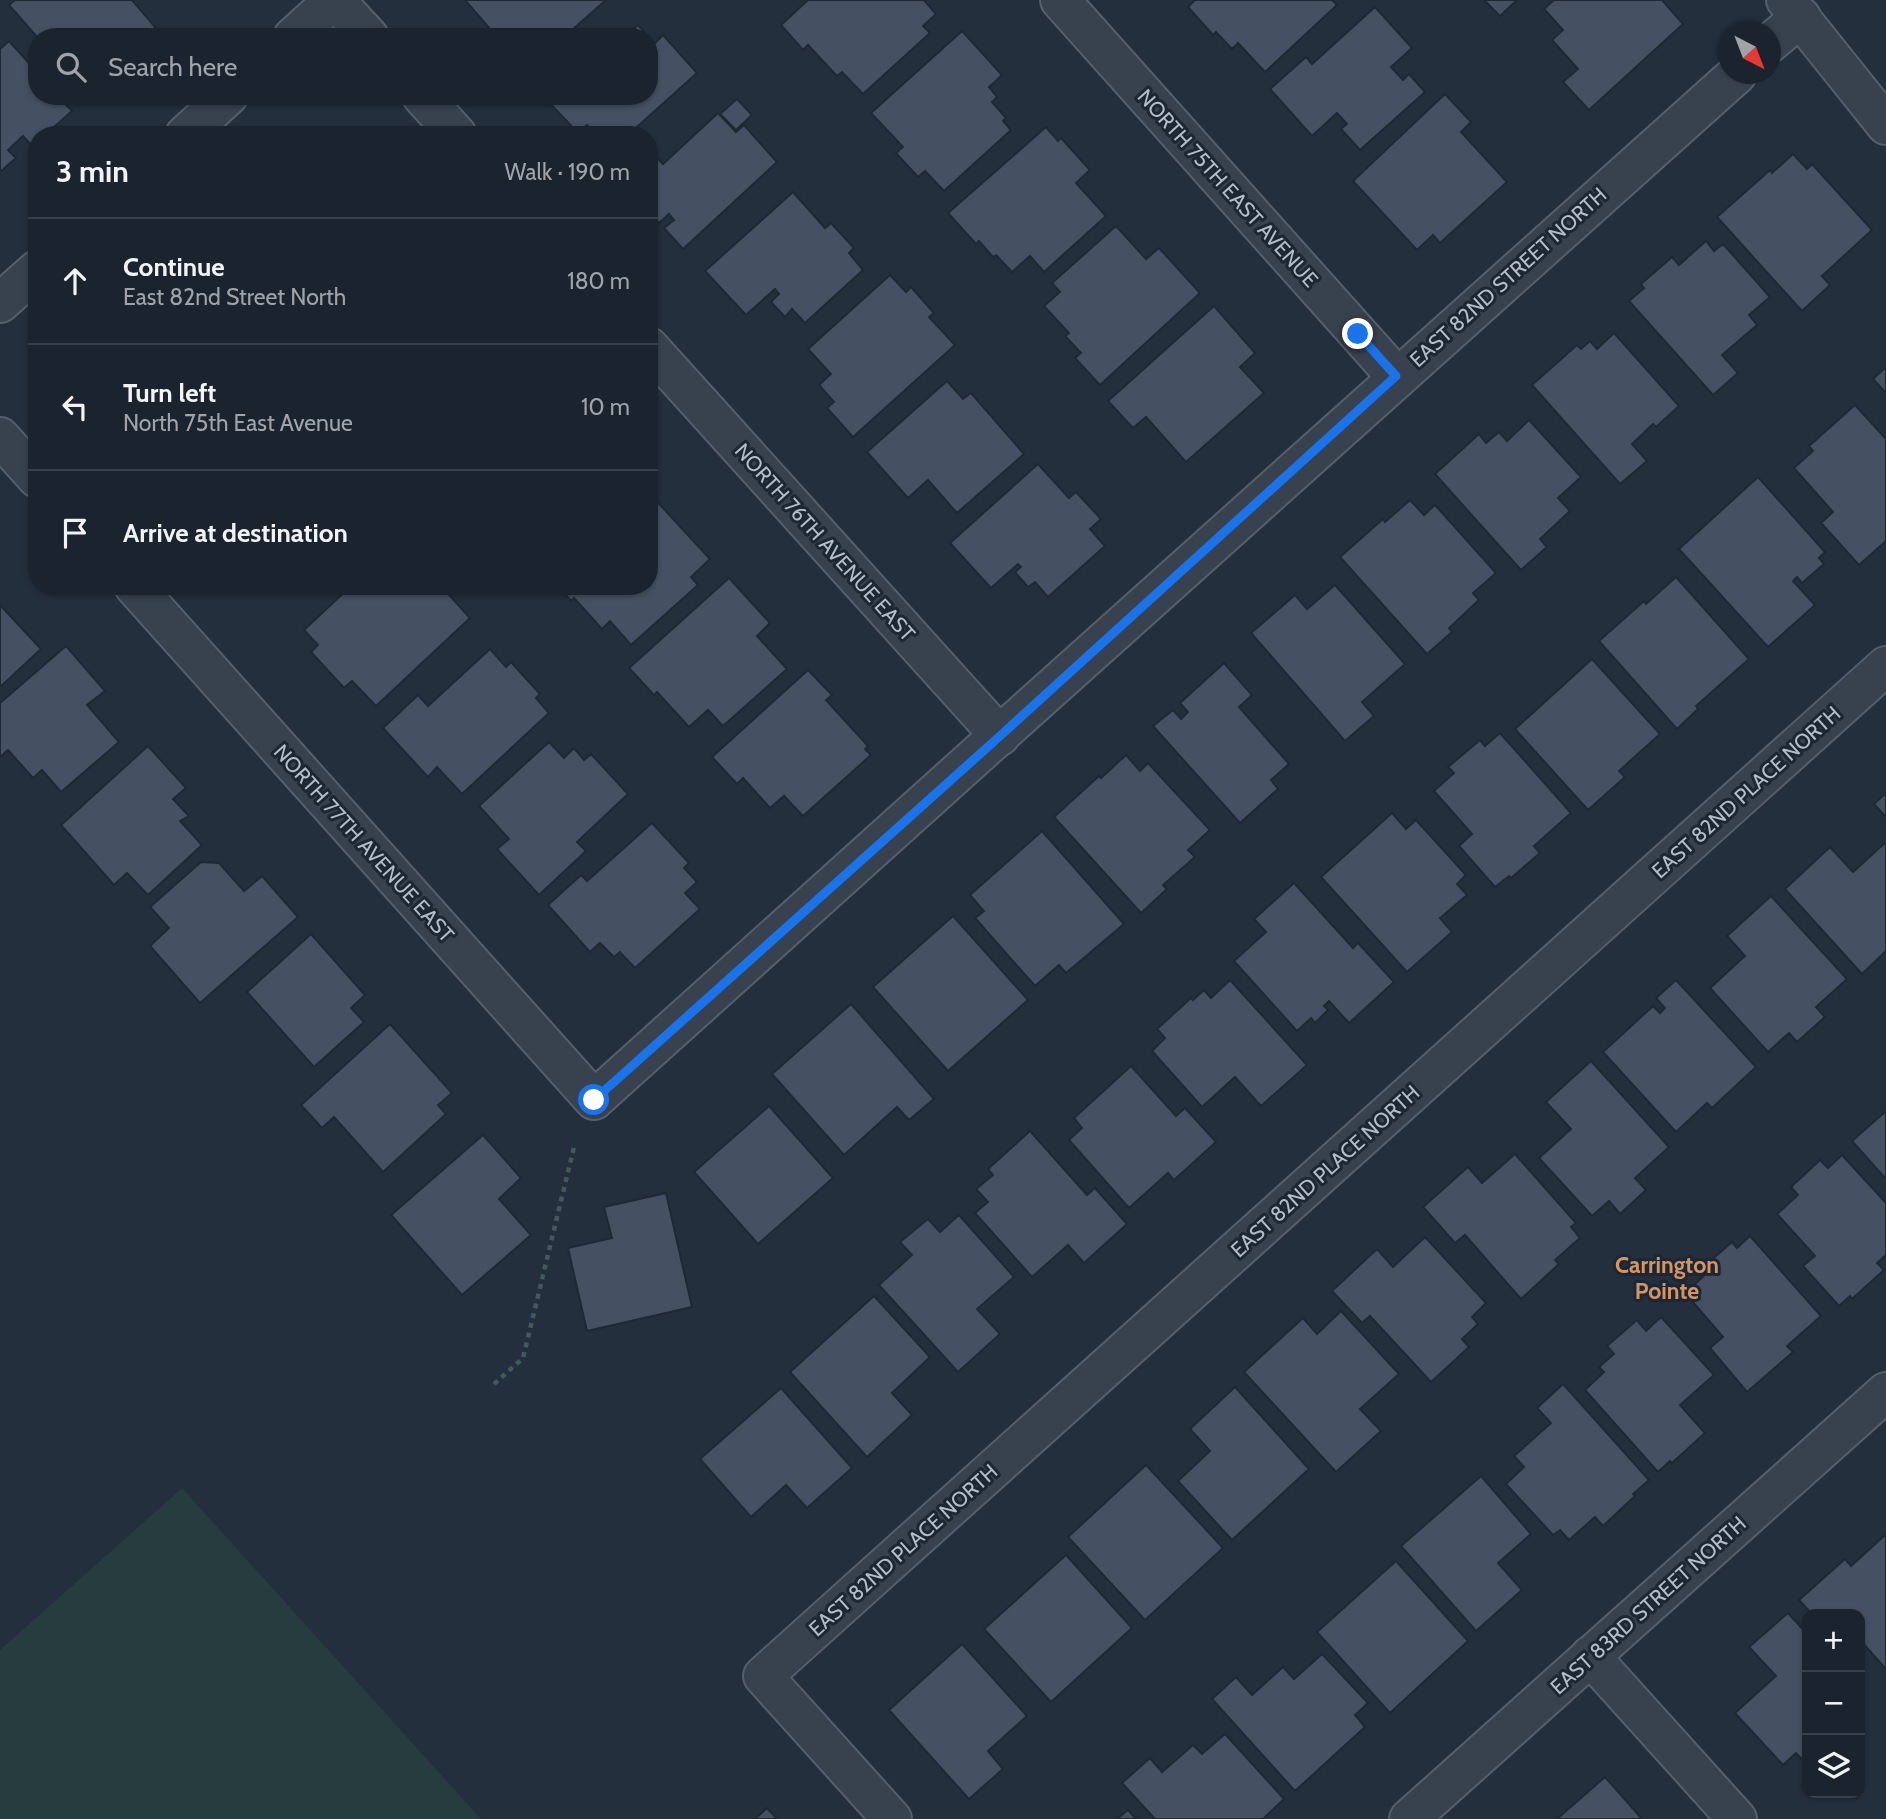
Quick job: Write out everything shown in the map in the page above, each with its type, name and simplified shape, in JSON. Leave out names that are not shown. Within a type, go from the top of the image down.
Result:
[{"type":"street","points":[[303,28],[335,0],[361,28]]},
{"type":"street","name":"NORTH 75TH EAST AVENUE","points":[[1060,0],[1396,376]]},
{"type":"street","points":[[1781,27],[1794,8],[1886,125]]},
{"type":"street","name":"EAST 82ND STREET NORTH","points":[[594,1100],[1396,376],[1726,84]]},
{"type":"street","points":[[195,126],[218,105]]},
{"type":"street","points":[[430,105],[449,126]]},
{"type":"street","points":[[0,303],[28,278]]},
{"type":"street","name":"NORTH 76TH AVENUE EAST","points":[[658,357],[1000,736]]},
{"type":"street","points":[[0,437],[28,468]]},
{"type":"street","name":"NORTH 77TH AVENUE EAST","points":[[142,595],[594,1100]]},
{"type":"street","name":"EAST 82ND PLACE NORTH","points":[[892,1819],[763,1676],[1886,666]]},
{"type":"street","name":"EAST 83RD STREET NORTH","points":[[1409,1819],[1886,1392]]},
{"type":"street","points":[[1590,1656],[1737,1819]]},
{"type":"path","points":[[494,1384],[523,1358],[575,1143]]},
{"type":"green space","points":[[182,1488],[481,1819],[0,1819],[0,1650]]},
{"type":"building","points":[[15,0],[132,0],[156,28],[29,28],[9,5]]},
{"type":"building","points":[[465,0],[606,0],[574,28],[489,28]]},
{"type":"building","points":[[808,0],[924,0],[936,14],[923,26],[930,33],[863,94],[842,72],[837,76],[808,45],[803,50],[781,25]]},
{"type":"building","points":[[1195,0],[1332,0],[1337,5],[1265,72],[1238,43],[1232,49],[1216,32],[1213,35],[1188,7]]},
{"type":"building","points":[[1484,0],[1517,0],[1500,16]]},
{"type":"building","points":[[1554,0],[1662,0],[1683,24],[1589,110],[1563,82],[1578,69],[1552,40],[1563,30],[1544,9]]},
{"type":"building","points":[[1375,7],[1412,48],[1391,67],[1403,80],[1409,74],[1425,92],[1360,150],[1341,129],[1347,124],[1337,113],[1312,136],[1270,89],[1306,57],[1312,64]]},
{"type":"building","points":[[962,31],[1002,75],[989,87],[997,97],[992,102],[1006,118],[1003,121],[1011,130],[944,191],[925,171],[918,177],[896,153],[903,147],[871,113]]},
{"type":"building","points":[[663,35],[697,73],[638,126],[571,126],[552,105],[658,105],[658,40]]},
{"type":"building","points":[[9,41],[28,62],[28,105],[66,105],[72,111],[55,126],[28,126],[28,142],[23,136],[8,150],[16,158],[0,172],[0,49]]},
{"type":"building","points":[[1445,94],[1471,122],[1461,132],[1507,182],[1440,243],[1433,235],[1417,250],[1353,181]]},
{"type":"building","points":[[737,99],[752,115],[736,130],[720,114]]},
{"type":"building","points":[[718,113],[736,132],[744,125],[777,162],[683,249],[664,228],[674,220],[669,214],[658,222],[658,159],[663,164]]},
{"type":"building","points":[[1046,127],[1058,141],[1061,138],[1090,170],[1076,183],[1106,216],[1044,272],[1030,256],[1012,272],[979,241],[976,244],[948,213]]},
{"type":"building","points":[[1793,154],[1807,169],[1812,164],[1872,230],[1822,276],[1830,285],[1802,311],[1717,217],[1770,170],[1772,173]]},
{"type":"building","points":[[793,192],[825,228],[831,223],[854,248],[849,253],[863,270],[805,323],[792,309],[785,317],[771,302],[779,294],[775,289],[746,315],[705,271]]},
{"type":"building","points":[[1116,226],[1146,259],[1159,248],[1200,293],[1100,385],[1075,358],[1081,353],[1065,336],[1069,333],[1044,306],[1060,292],[1052,283]]},
{"type":"building","points":[[1706,241],[1714,251],[1723,244],[1770,297],[1749,315],[1757,325],[1722,355],[1738,373],[1713,395],[1629,301],[1644,288],[1641,284],[1672,257],[1679,265]]},
{"type":"building","points":[[890,275],[906,292],[911,287],[934,313],[929,317],[955,345],[853,437],[827,408],[834,402],[819,385],[831,374],[808,349]]},
{"type":"building","points":[[1214,306],[1255,353],[1240,367],[1264,393],[1186,462],[1146,417],[1133,428],[1108,401]]},
{"type":"building","points":[[1614,333],[1679,406],[1656,427],[1653,424],[1632,444],[1647,461],[1620,484],[1532,385],[1577,345],[1581,349],[1590,341],[1597,349]]},
{"type":"building","points":[[1886,367],[1886,393],[1873,379]]},
{"type":"building","points":[[947,381],[963,399],[971,393],[1024,454],[957,513],[928,480],[908,498],[867,452]]},
{"type":"building","points":[[1855,405],[1886,439],[1886,541],[1859,565],[1821,523],[1833,512],[1794,468],[1813,451],[1809,446]]},
{"type":"building","points":[[1529,420],[1581,477],[1558,498],[1570,511],[1540,539],[1547,547],[1521,570],[1435,474],[1479,434],[1486,443],[1499,432],[1507,441]]},
{"type":"building","points":[[1038,464],[1069,498],[1076,492],[1101,519],[1090,529],[1105,546],[1048,597],[1035,582],[1028,587],[1015,572],[1021,567],[1018,564],[991,588],[950,543]]},
{"type":"building","points":[[1758,477],[1825,552],[1819,558],[1824,564],[1802,583],[1797,577],[1793,581],[1815,605],[1768,647],[1679,549]]},
{"type":"building","points":[[1410,500],[1424,515],[1435,505],[1496,573],[1473,593],[1479,600],[1449,628],[1452,632],[1427,654],[1340,557],[1383,519],[1385,522]]},
{"type":"building","points":[[658,503],[710,559],[691,577],[698,585],[631,645],[610,621],[602,629],[574,598],[571,601],[566,595],[658,595]]},
{"type":"building","points":[[1676,577],[1749,659],[1696,706],[1698,709],[1677,729],[1599,641]]},
{"type":"building","points":[[729,578],[770,623],[757,636],[787,669],[723,726],[708,710],[689,727],[657,692],[654,695],[629,668]]},
{"type":"building","points":[[1335,585],[1405,664],[1362,702],[1374,716],[1345,741],[1251,633],[1295,595],[1307,609]]},
{"type":"building","points":[[341,595],[449,595],[470,618],[376,706],[352,681],[344,688],[311,652],[318,645],[304,630]]},
{"type":"building","points":[[0,605],[41,649],[0,687]]},
{"type":"building","points":[[66,646],[105,691],[87,705],[119,742],[61,792],[42,770],[33,778],[8,750],[0,757],[0,703]]},
{"type":"building","points":[[490,649],[506,667],[511,662],[540,694],[536,698],[549,713],[462,794],[437,767],[428,777],[383,728],[418,695],[428,706]]},
{"type":"building","points":[[1592,659],[1660,734],[1619,771],[1625,777],[1588,810],[1515,729]]},
{"type":"building","points":[[1224,663],[1252,695],[1239,707],[1289,764],[1271,780],[1278,789],[1240,823],[1153,726],[1173,710],[1181,719],[1188,712],[1180,703]]},
{"type":"building","points":[[808,670],[832,695],[826,700],[868,746],[865,749],[871,755],[803,816],[784,796],[770,808],[743,778],[737,784],[712,757]]},
{"type":"building","points":[[1500,733],[1571,813],[1534,846],[1540,853],[1511,878],[1509,876],[1495,887],[1459,846],[1472,834],[1434,791],[1454,773],[1448,767],[1480,740],[1485,746]]},
{"type":"building","points":[[549,742],[564,758],[574,748],[584,760],[591,754],[628,794],[577,842],[586,851],[539,895],[497,849],[509,839],[479,806]]},
{"type":"building","points":[[148,746],[186,788],[173,799],[189,816],[180,821],[202,845],[148,895],[127,873],[114,885],[61,825]]},
{"type":"building","points":[[1126,755],[1140,771],[1148,763],[1210,830],[1188,850],[1195,857],[1163,885],[1167,889],[1141,913],[1054,817]]},
{"type":"building","points":[[1886,793],[1886,817],[1874,804]]},
{"type":"building","points":[[1392,813],[1406,829],[1416,820],[1466,875],[1457,884],[1467,895],[1440,918],[1452,932],[1407,972],[1321,877]]},
{"type":"building","points":[[652,823],[689,863],[684,868],[697,882],[685,893],[700,909],[635,968],[620,952],[614,957],[600,943],[590,952],[548,905],[581,875],[587,881]]},
{"type":"building","points":[[1042,831],[1124,924],[1066,973],[1059,965],[1035,986],[975,918],[984,911],[970,895]]},
{"type":"building","points":[[1886,842],[1886,951],[1862,974],[1785,889],[1830,847],[1853,872]]},
{"type":"building","points":[[201,862],[219,863],[244,891],[262,876],[298,917],[200,1003],[150,946],[169,928],[150,907]]},
{"type":"building","points":[[1294,883],[1353,948],[1358,943],[1394,982],[1349,1023],[1329,1001],[1324,1006],[1328,1010],[1315,1023],[1311,1018],[1297,1031],[1234,961],[1266,932],[1254,919]]},
{"type":"building","points":[[1771,896],[1847,979],[1816,1007],[1825,1017],[1797,1042],[1789,1033],[1768,1052],[1710,988],[1745,956],[1727,936]]},
{"type":"building","points":[[953,916],[1028,1000],[948,1071],[873,987]]},
{"type":"building","points":[[311,934],[365,995],[351,1008],[364,1022],[314,1067],[247,992]]},
{"type":"building","points":[[1230,980],[1307,1065],[1261,1106],[1235,1077],[1202,1107],[1152,1051],[1165,1038],[1157,1029],[1191,998],[1193,1000],[1204,990],[1211,998]]},
{"type":"building","points":[[1676,980],[1756,1067],[1712,1108],[1707,1103],[1676,1132],[1603,1052],[1653,1006],[1660,1013],[1665,1008],[1656,998]]},
{"type":"building","points":[[851,1004],[934,1099],[909,1120],[897,1107],[844,1155],[772,1074]]},
{"type":"building","points":[[390,1024],[452,1093],[438,1105],[446,1114],[383,1172],[334,1117],[322,1128],[301,1105]]},
{"type":"building","points":[[1591,1061],[1669,1147],[1635,1178],[1646,1190],[1620,1214],[1609,1201],[1592,1216],[1539,1158],[1571,1129],[1546,1102]]},
{"type":"building","points":[[1131,1066],[1176,1116],[1185,1108],[1216,1142],[1174,1180],[1168,1173],[1129,1208],[1069,1140],[1082,1128],[1074,1118]]},
{"type":"building","points":[[769,1106],[833,1178],[758,1244],[694,1172]]},
{"type":"building","points":[[1886,1111],[1886,1179],[1852,1141]]},
{"type":"building","points":[[1030,1131],[1087,1195],[1095,1188],[1127,1224],[1084,1263],[1068,1245],[1032,1277],[975,1213],[988,1202],[976,1189],[993,1175],[988,1169]]},
{"type":"building","points":[[483,1135],[521,1178],[499,1199],[531,1235],[462,1295],[391,1215]]},
{"type":"building","points":[[1515,1154],[1576,1223],[1571,1227],[1580,1238],[1555,1260],[1559,1264],[1521,1299],[1465,1235],[1455,1243],[1423,1207],[1468,1167],[1482,1183]]},
{"type":"building","points":[[1842,1155],[1886,1203],[1886,1255],[1877,1263],[1884,1270],[1852,1299],[1850,1296],[1839,1306],[1803,1266],[1815,1256],[1777,1214],[1798,1195],[1791,1187],[1820,1160],[1828,1168]]},
{"type":"building","points":[[666,1193],[692,1307],[587,1331],[568,1248],[612,1238],[604,1207]]},
{"type":"building","points":[[959,1215],[1014,1277],[977,1309],[1000,1334],[958,1372],[879,1285],[912,1255],[900,1242],[928,1219],[940,1232]]},
{"type":"building","points":[[1750,1236],[1821,1316],[1787,1346],[1793,1352],[1747,1392],[1710,1348],[1723,1337],[1685,1293],[1705,1275],[1700,1270],[1732,1242],[1737,1248]]},
{"type":"building","points":[[1425,1237],[1486,1303],[1472,1317],[1478,1324],[1462,1339],[1469,1347],[1431,1382],[1370,1316],[1362,1323],[1332,1291],[1377,1249],[1393,1267]]},
{"type":"building","points":[[874,1296],[930,1357],[892,1393],[912,1415],[867,1457],[790,1372]]},
{"type":"building","points":[[1341,1311],[1399,1374],[1360,1409],[1381,1431],[1336,1472],[1244,1372],[1303,1318],[1317,1334]]},
{"type":"building","points":[[1661,1317],[1714,1375],[1680,1405],[1705,1433],[1658,1472],[1585,1390],[1604,1372],[1599,1367],[1614,1354],[1607,1346],[1637,1320],[1646,1331]]},
{"type":"building","points":[[1563,1384],[1649,1480],[1603,1526],[1595,1517],[1569,1540],[1560,1530],[1553,1535],[1506,1484],[1524,1467],[1514,1456],[1551,1423],[1537,1408]]},
{"type":"building","points":[[1235,1387],[1309,1469],[1232,1540],[1178,1481],[1210,1451],[1190,1429]]},
{"type":"building","points":[[781,1388],[852,1468],[807,1508],[786,1485],[751,1517],[700,1459]]},
{"type":"building","points":[[1146,1465],[1223,1548],[1145,1620],[1068,1537]]},
{"type":"building","points":[[1481,1476],[1531,1534],[1498,1563],[1522,1590],[1476,1631],[1401,1546]]},
{"type":"building","points":[[1885,1535],[1886,1669],[1865,1646],[1865,1609],[1807,1609],[1799,1600],[1845,1559],[1851,1566]]},
{"type":"building","points":[[1066,1555],[1132,1628],[1051,1702],[984,1629]]},
{"type":"building","points":[[1396,1561],[1468,1641],[1390,1713],[1317,1632]]},
{"type":"building","points":[[1788,1613],[1802,1628],[1802,1760],[1796,1753],[1783,1765],[1735,1713],[1776,1676],[1749,1647]]},
{"type":"building","points":[[962,1644],[1027,1716],[988,1751],[1003,1769],[969,1799],[889,1710]]},
{"type":"building","points":[[1322,1654],[1368,1703],[1355,1715],[1365,1727],[1295,1791],[1212,1699],[1236,1677],[1252,1695],[1283,1667],[1294,1679]]},
{"type":"building","points":[[1225,1734],[1284,1799],[1263,1819],[1155,1819],[1122,1783],[1150,1758],[1162,1772],[1193,1745],[1202,1754]]},
{"type":"building","points":[[1605,1777],[1642,1819],[1557,1819]]},
{"type":"building","points":[[767,1808],[777,1819],[755,1819]]},
{"type":"building","points":[[1128,1810],[1136,1819],[1117,1819]]},
{"type":"district","name":"Carrington Pointe","points":[[1667,1278]]},
{"type":"route","points":[[594,1100],[1396,376],[1358,334]]}]
